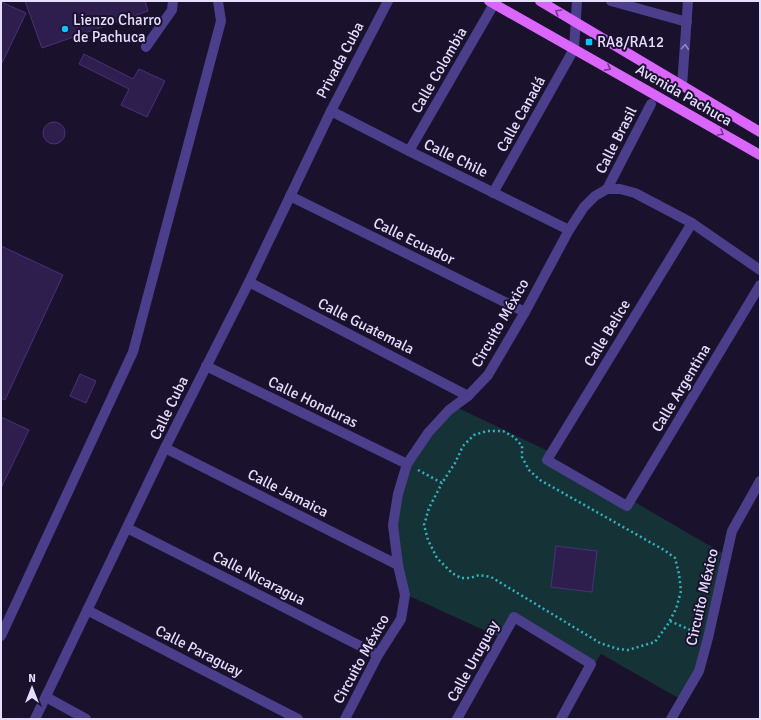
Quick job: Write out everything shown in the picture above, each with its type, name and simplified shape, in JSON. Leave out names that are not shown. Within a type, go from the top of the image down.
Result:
[{"type":"main road","name":"Avenida Pachuca","points":[[540,1],[760,132]]},
{"type":"main road","name":"Avenida Pachuca","points":[[491,3],[760,155]]},
{"type":"street","points":[[146,47],[172,10],[173,1]]},
{"type":"street","points":[[1,636],[133,352],[221,21],[218,1]]},
{"type":"street","name":"Privada Cuba","points":[[331,111],[388,1]]},
{"type":"street","points":[[574,50],[577,1]]},
{"type":"street","points":[[611,1],[687,22]]},
{"type":"street","points":[[682,86],[688,1]]},
{"type":"street","name":"Calle Colombia","points":[[409,151],[491,3]]},
{"type":"street","name":"Calle Canadá","points":[[494,192],[574,50]]},
{"type":"street","name":"Calle Brasil","points":[[606,190],[651,104]]},
{"type":"street","name":"Calle Chile","points":[[331,111],[569,230]]},
{"type":"street","name":"Calle Cuba","points":[[35,719],[165,448],[249,282],[331,111]]},
{"type":"street","points":[[606,190],[620,189],[635,192],[692,223],[760,270]]},
{"type":"street","name":"Circuito México","points":[[345,719],[378,655],[401,619],[405,595],[398,565],[393,525],[398,494],[407,464],[428,433],[449,410],[468,396],[488,376],[525,312],[569,230],[584,207],[595,196],[606,190]]},
{"type":"street","name":"Calle Ecuador","points":[[290,196],[525,312]]},
{"type":"street","name":"Calle Belice","points":[[627,506],[547,460],[692,223]]},
{"type":"street","name":"Calle Guatemala","points":[[249,282],[468,396]]},
{"type":"street","name":"Calle Argentina","points":[[627,506],[760,285]]},
{"type":"street","name":"Calle Honduras","points":[[206,366],[407,464]]},
{"type":"street","name":"Calle Jamaica","points":[[165,448],[398,565]]},
{"type":"street","name":"Circuito México","points":[[671,719],[699,671],[732,531],[760,481]]},
{"type":"street","name":"Calle Nicaragua","points":[[127,528],[378,655]]},
{"type":"street","name":"Calle Paraguay","points":[[87,610],[298,719]]},
{"type":"street","name":"Calle Uruguay","points":[[458,719],[514,617],[591,664],[561,719]]},
{"type":"street","points":[[46,697],[86,719]]},
{"type":"path","points":[[487,431],[503,431],[514,437],[522,446],[522,457],[529,470],[540,480],[664,550],[675,558],[680,574],[681,591],[676,609],[670,622],[655,642],[628,650],[618,649],[600,643],[491,578],[479,575],[470,578],[461,578],[452,573],[437,558],[428,540],[424,525],[429,508],[442,483],[455,464],[463,446],[474,435],[487,431]]},
{"type":"path","points":[[407,464],[442,483]]},
{"type":"path","points":[[670,622],[708,638]]},
{"type":"green space","points":[[456,407],[550,452],[546,460],[628,509],[633,501],[722,553],[720,558],[711,642],[682,700],[601,654],[596,662],[513,615],[499,637],[407,595],[395,524],[408,464]]},
{"type":"building","name":"Lienzo Charro de Pachuca","points":[[25,1],[145,1],[148,11],[42,48]]},
{"type":"building","points":[[1,2],[26,13],[1,65]]},
{"type":"building","points":[[84,54],[133,79],[139,69],[165,81],[147,117],[121,105],[129,89],[79,64]]},
{"type":"building","points":[[54,122],[62,125],[65,133],[62,141],[54,144],[46,141],[43,133],[46,125]]},
{"type":"building","points":[[1,246],[63,275],[5,400],[1,398]]},
{"type":"building","points":[[80,374],[96,381],[86,403],[70,396]]},
{"type":"building","points":[[1,417],[29,430],[1,488]]},
{"type":"building","points":[[556,546],[597,551],[592,592],[551,587]]},
{"type":"place","name":"Lienzo Charro de Pachuca","points":[[65,29]]},
{"type":"place","name":"RA8/RA12","points":[[589,42]]}]
